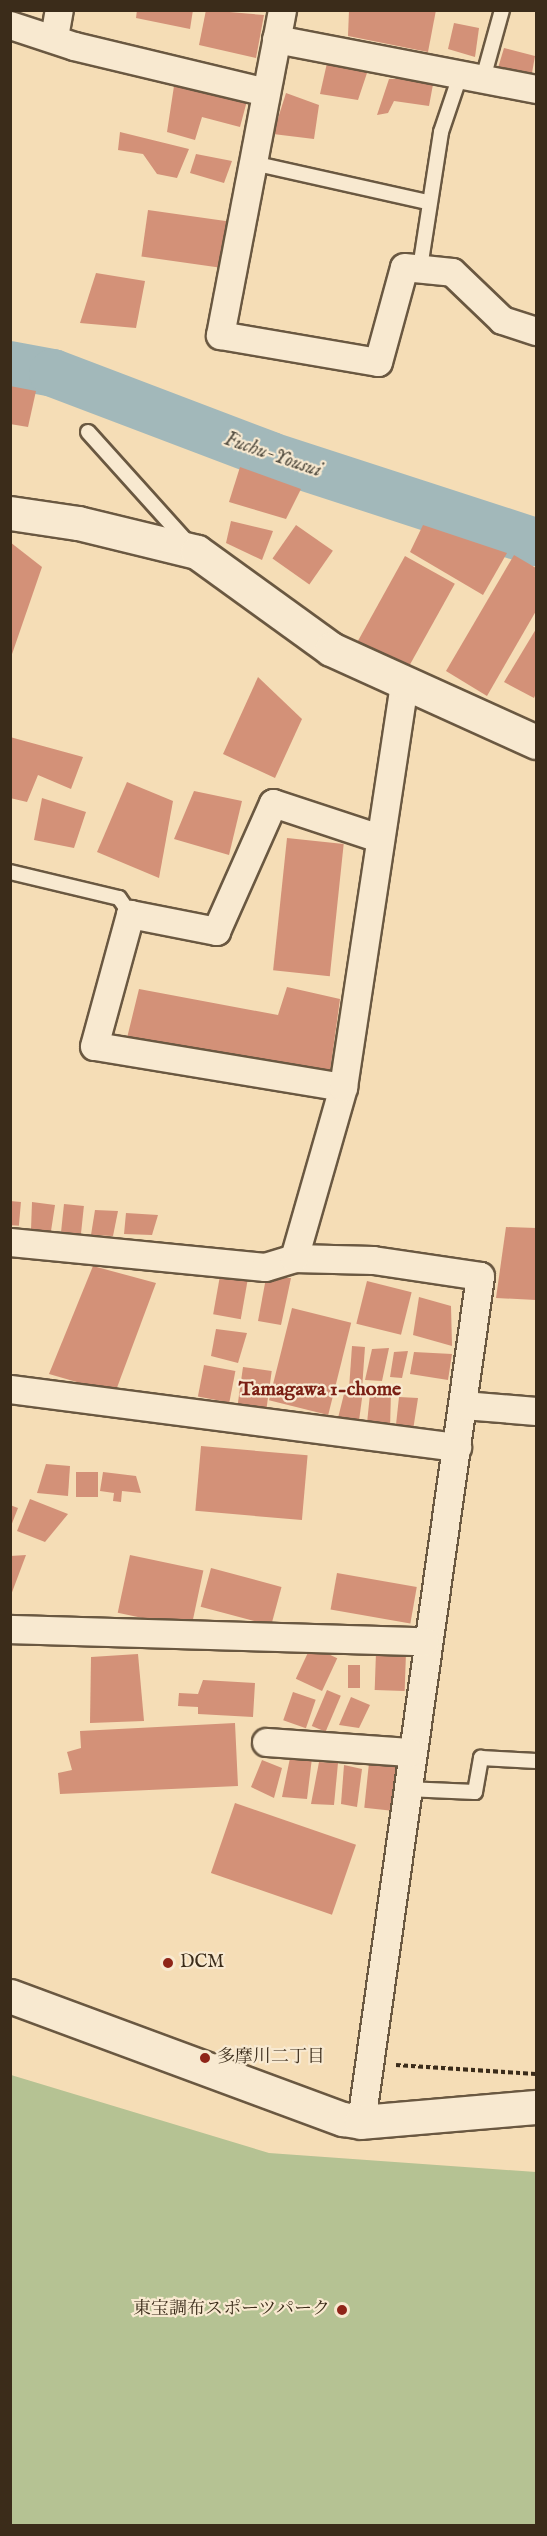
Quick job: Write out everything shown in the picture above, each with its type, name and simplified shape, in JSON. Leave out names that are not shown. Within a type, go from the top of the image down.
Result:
[{"type":"street","points":[[54,38],[59,10]]},
{"type":"street","points":[[282,10],[220,335],[378,362],[404,267],[452,272],[502,320],[537,332]]},
{"type":"street","points":[[10,25],[266,92]]},
{"type":"street","points":[[276,39],[537,89]]},
{"type":"street","points":[[10,513],[78,523],[197,552],[331,649],[404,685],[537,742]]},
{"type":"street","points":[[294,1258],[343,1087],[404,685]]},
{"type":"street","points":[[343,1087],[94,1046],[130,914],[216,931],[273,803],[379,838]]},
{"type":"street","points":[[10,1242],[265,1267],[294,1258],[373,1260],[480,1276],[457,1447],[425,1641],[361,2122]]},
{"type":"street","points":[[10,1389],[457,1447]]},
{"type":"street","points":[[463,1405],[537,1411]]},
{"type":"street","points":[[10,1629],[425,1641]]},
{"type":"street","points":[[266,1742],[410,1752]]},
{"type":"street","points":[[10,1996],[361,2122],[537,2107]]},
{"type":"lane","points":[[420,268],[428,202],[441,132],[472,76],[502,10]]},
{"type":"lane","points":[[253,163],[428,202]]},
{"type":"lane","points":[[88,432],[197,552]]},
{"type":"lane","points":[[10,872],[119,898],[130,914]]},
{"type":"lane","points":[[406,1789],[475,1792],[481,1758],[537,1761]]},
{"type":"path","points":[[369,2061],[426,2070],[537,2074]]},
{"type":"green space","points":[[11,2075],[269,2153],[536,2172],[536,2525],[11,2525]]},
{"type":"building","points":[[137,10],[193,10],[190,29],[136,18]]},
{"type":"building","points":[[206,10],[264,15],[256,58],[199,45]]},
{"type":"building","points":[[349,10],[436,10],[428,52],[348,36]]},
{"type":"building","points":[[454,23],[479,28],[475,57],[448,49]]},
{"type":"building","points":[[504,48],[535,56],[532,73],[498,68]]},
{"type":"building","points":[[327,63],[368,70],[358,100],[320,94]]},
{"type":"building","points":[[389,79],[434,79],[429,106],[394,101],[388,113],[377,115]]},
{"type":"building","points":[[174,86],[248,97],[240,127],[202,117],[195,140],[167,132]]},
{"type":"building","points":[[286,93],[319,105],[314,139],[273,134]]},
{"type":"building","points":[[120,132],[189,149],[177,178],[157,174],[143,154],[118,150]]},
{"type":"building","points":[[196,154],[232,161],[224,183],[190,173]]},
{"type":"building","points":[[148,210],[227,221],[221,268],[141,257]]},
{"type":"building","points":[[96,273],[145,281],[136,328],[80,323]]},
{"type":"building","points":[[10,386],[36,391],[28,427],[10,424]]},
{"type":"building","points":[[240,467],[301,489],[286,519],[229,502]]},
{"type":"building","points":[[231,521],[273,531],[262,560],[226,543]]},
{"type":"building","points":[[296,525],[333,551],[309,584],[272,559]]},
{"type":"building","points":[[423,525],[507,553],[483,595],[410,552]]},
{"type":"building","points":[[10,542],[42,567],[11,657],[10,657]]},
{"type":"building","points":[[514,555],[536,568],[536,611],[487,696],[446,671]]},
{"type":"building","points":[[405,556],[455,584],[407,669],[357,642]]},
{"type":"building","points":[[536,629],[536,693],[534,698],[504,682]]},
{"type":"building","points":[[258,677],[302,719],[275,778],[223,754]]},
{"type":"building","points":[[10,737],[83,757],[71,789],[38,775],[27,802],[10,798]]},
{"type":"building","points":[[127,782],[173,801],[159,878],[97,852]]},
{"type":"building","points":[[194,791],[242,801],[229,855],[174,839]]},
{"type":"building","points":[[42,798],[86,812],[74,848],[34,840]]},
{"type":"building","points":[[287,838],[344,844],[330,976],[273,970]]},
{"type":"building","points":[[287,987],[340,999],[330,1072],[127,1038],[139,989],[278,1015]]},
{"type":"building","points":[[10,1201],[21,1202],[19,1226],[10,1225]]},
{"type":"building","points":[[32,1202],[55,1205],[51,1231],[31,1230]]},
{"type":"building","points":[[64,1204],[84,1206],[81,1234],[61,1232]]},
{"type":"building","points":[[95,1210],[118,1211],[113,1236],[91,1235]]},
{"type":"building","points":[[126,1213],[158,1215],[152,1235],[124,1234]]},
{"type":"building","points":[[506,1227],[536,1228],[536,1300],[496,1298]]},
{"type":"building","points":[[93,1266],[156,1283],[115,1393],[49,1374]]},
{"type":"building","points":[[221,1270],[249,1275],[241,1319],[213,1314]]},
{"type":"building","points":[[266,1278],[291,1278],[281,1325],[258,1321]]},
{"type":"building","points":[[367,1281],[412,1292],[401,1335],[356,1324]]},
{"type":"building","points":[[419,1297],[451,1306],[452,1346],[413,1335]]},
{"type":"building","points":[[292,1308],[351,1323],[328,1415],[269,1400]]},
{"type":"building","points":[[216,1329],[247,1333],[238,1363],[211,1356]]},
{"type":"building","points":[[352,1346],[365,1347],[362,1385],[349,1384]]},
{"type":"building","points":[[389,1348],[382,1381],[365,1380],[372,1349]]},
{"type":"building","points":[[408,1351],[402,1378],[390,1377],[394,1352]]},
{"type":"building","points":[[414,1352],[452,1354],[448,1380],[410,1374]]},
{"type":"building","points":[[204,1365],[235,1371],[229,1403],[198,1396]]},
{"type":"building","points":[[243,1367],[272,1371],[266,1413],[237,1409]]},
{"type":"building","points":[[345,1390],[363,1391],[358,1428],[336,1426]]},
{"type":"building","points":[[391,1391],[390,1429],[366,1433],[370,1394]]},
{"type":"building","points":[[399,1397],[418,1398],[413,1430],[395,1434]]},
{"type":"building","points":[[201,1446],[308,1455],[302,1520],[195,1511]]},
{"type":"building","points":[[46,1464],[70,1466],[68,1496],[37,1493]]},
{"type":"building","points":[[76,1472],[98,1472],[98,1497],[76,1497]]},
{"type":"building","points":[[103,1472],[136,1476],[141,1493],[122,1491],[121,1502],[113,1501],[114,1493],[100,1491]]},
{"type":"building","points":[[30,1499],[68,1514],[45,1542],[17,1531]]},
{"type":"building","points":[[10,1505],[18,1508],[11,1526],[10,1526]]},
{"type":"building","points":[[26,1555],[11,1595],[10,1595],[10,1556]]},
{"type":"building","points":[[130,1555],[203,1571],[191,1628],[118,1613]]},
{"type":"building","points":[[211,1568],[282,1587],[271,1626],[201,1607]]},
{"type":"building","points":[[337,1573],[417,1587],[410,1624],[331,1609]]},
{"type":"building","points":[[311,1646],[337,1658],[322,1691],[296,1679]]},
{"type":"building","points":[[376,1652],[406,1653],[405,1691],[375,1690]]},
{"type":"building","points":[[138,1654],[144,1721],[90,1723],[91,1657]]},
{"type":"building","points":[[348,1665],[360,1665],[360,1688],[348,1688]]},
{"type":"building","points":[[203,1680],[255,1683],[253,1717],[198,1714],[198,1707],[178,1706],[179,1693],[198,1694]]},
{"type":"building","points":[[327,1690],[341,1696],[326,1732],[312,1726]]},
{"type":"building","points":[[293,1692],[316,1700],[306,1728],[283,1720]]},
{"type":"building","points":[[351,1697],[370,1705],[359,1728],[339,1725]]},
{"type":"building","points":[[235,1723],[238,1786],[60,1794],[58,1773],[72,1770],[67,1752],[81,1748],[80,1731]]},
{"type":"building","points":[[290,1758],[312,1758],[307,1799],[282,1797]]},
{"type":"building","points":[[262,1760],[282,1768],[274,1798],[251,1787]]},
{"type":"building","points":[[319,1762],[338,1763],[334,1805],[311,1804]]},
{"type":"building","points":[[369,1763],[399,1766],[394,1811],[364,1808]]},
{"type":"building","points":[[344,1765],[362,1769],[357,1807],[341,1804]]},
{"type":"building","points":[[235,1803],[356,1845],[332,1915],[211,1873]]},
{"type":"waterway","name":"Fuchu-Yousui","points":[[10,365],[53,373],[271,456],[536,542]]},
{"type":"place","name":"DCM","points":[[168,1963]]},
{"type":"place","name":"多摩川二丁目","points":[[205,2058]]},
{"type":"place","name":"東宝調布スポーツパーク","points":[[342,2310]]},
{"type":"district","name":"Tamagawa 1-chome","points":[[320,1389]]}]
